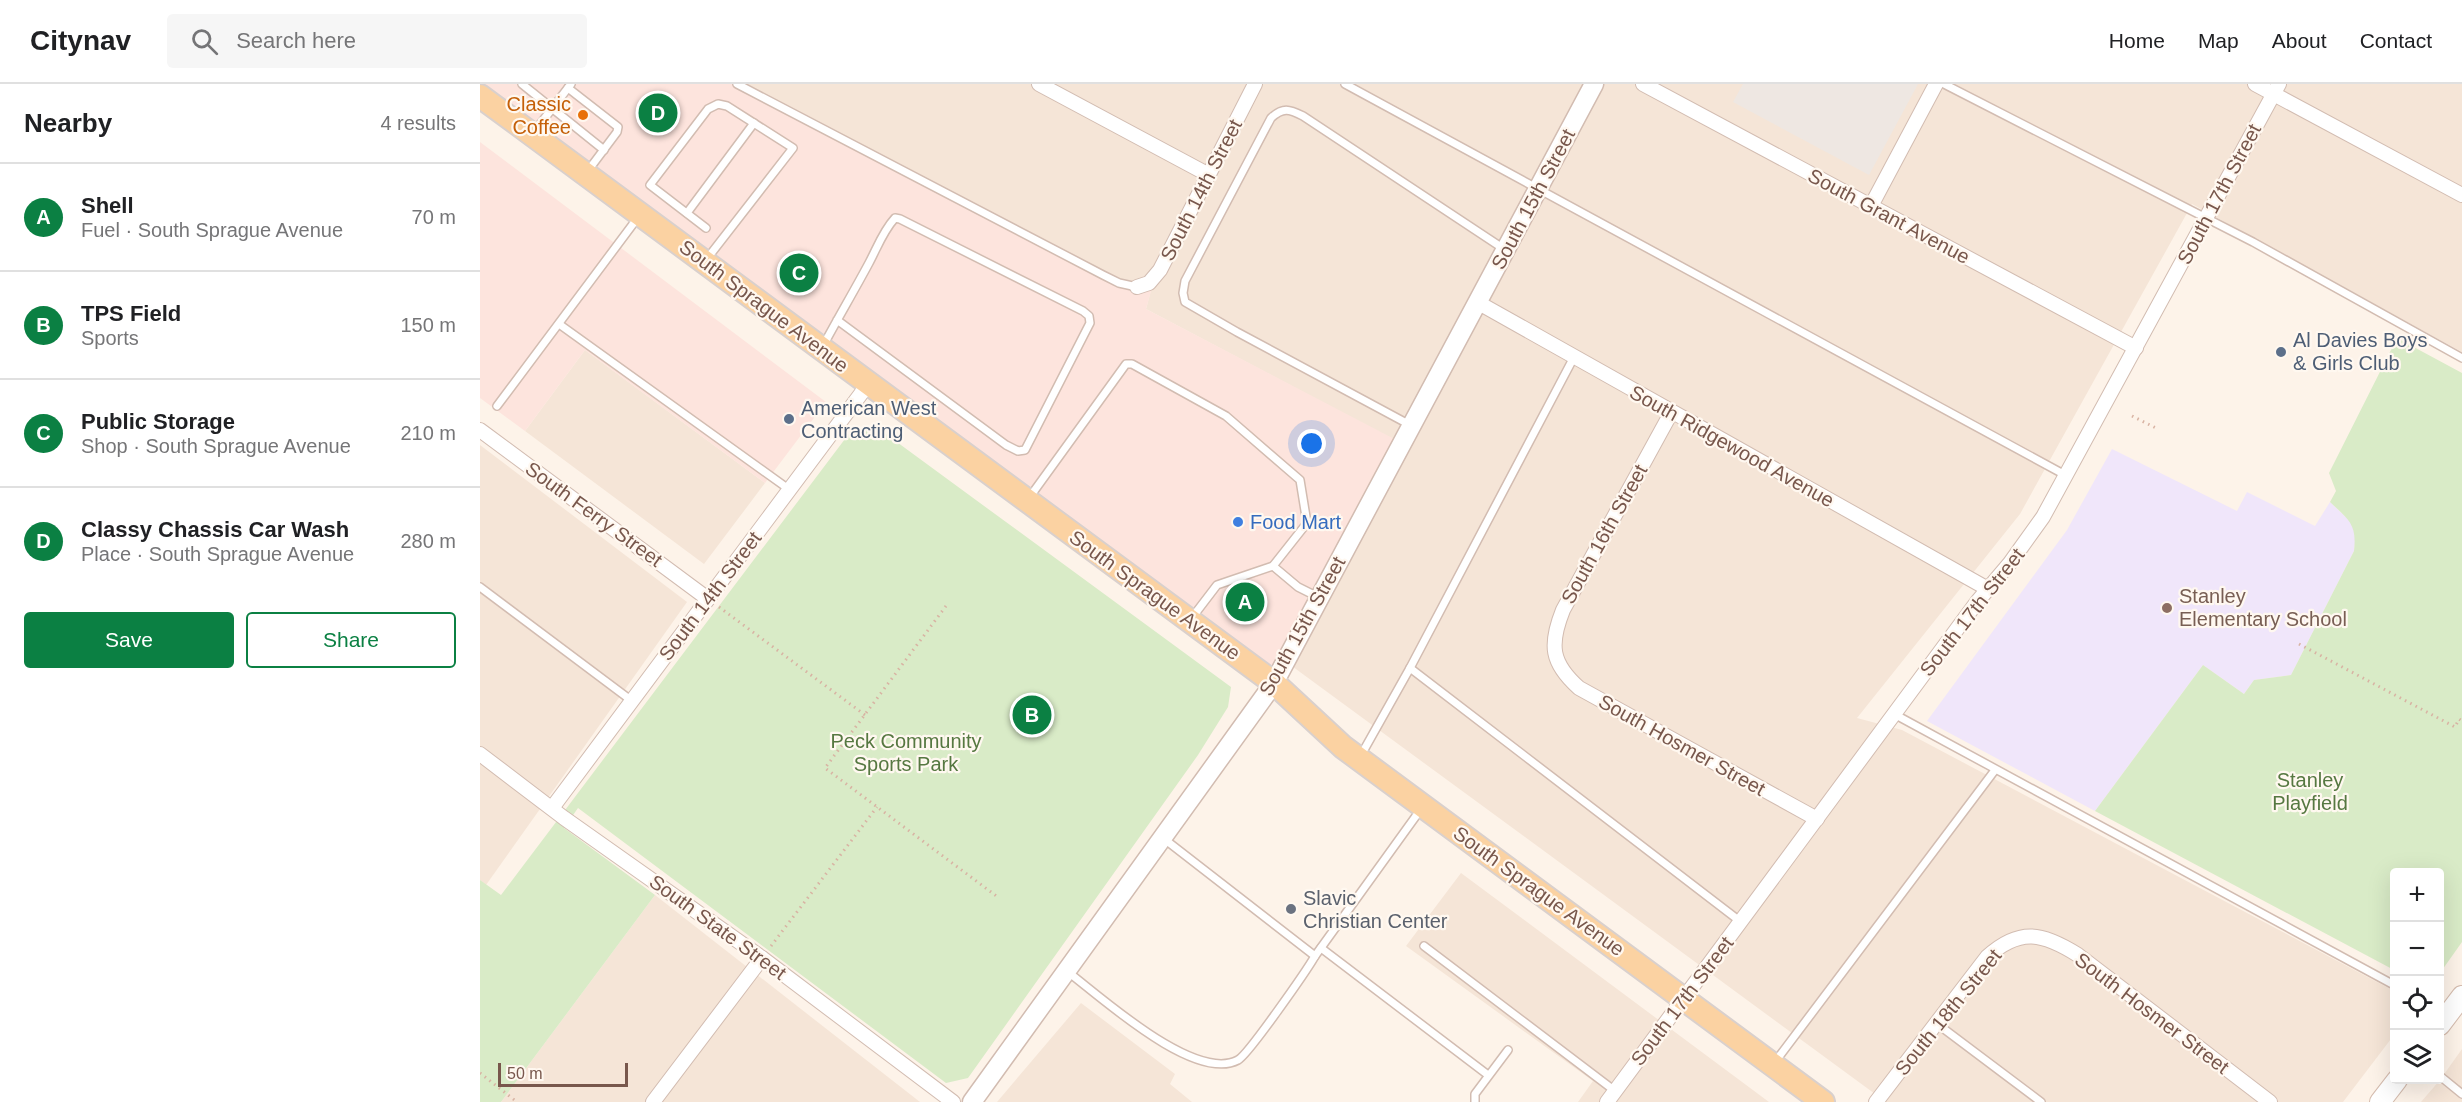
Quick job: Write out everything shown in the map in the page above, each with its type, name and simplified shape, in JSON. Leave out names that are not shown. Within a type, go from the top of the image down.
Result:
[{"type":"main road","name":"South Sprague Avenue","points":[[480,96],[1274,683],[1359,759],[1823,1102]]},
{"type":"main road","points":[[2444,1014],[2462,996]]},
{"type":"main road","points":[[2380,1102],[2394,1084]]},
{"type":"street","points":[[1039,84],[1209,175]]},
{"type":"street","name":"South 14th Street","points":[[1137,287],[1149,283],[1160,270],[1256,84]]},
{"type":"street","name":"South 15th Street","points":[[972,1102],[1068,972],[1274,683],[1594,84]]},
{"type":"street","name":"South Grant Avenue","points":[[1643,84],[2136,348]]},
{"type":"street","points":[[1870,206],[1936,84]]},
{"type":"street","points":[[2254,84],[2276,89],[2462,195]]},
{"type":"street","name":"South 17th Street","points":[[1611,1096],[1894,714],[2043,518],[2276,89]]},
{"type":"street","name":"South Ridgewood Avenue","points":[[1478,302],[1988,589]]},
{"type":"street","name":"South 14th Street","points":[[552,808],[868,384]]},
{"type":"street","name":"South 16th Street","points":[[1556,660],[1555,634],[1563,610],[1671,412]]},
{"type":"street","name":"South Ferry Street","points":[[480,430],[708,598]]},
{"type":"street","name":"South Hosmer Street","points":[[1556,660],[1561,670],[1579,688],[1817,819]]},
{"type":"street","name":"South State Street","points":[[480,754],[762,958],[953,1102]]},
{"type":"street","name":"South Hosmer Street","points":[[2029,936],[2052,940],[2078,956],[2270,1102]]},
{"type":"street","name":"South 18th Street","points":[[1876,1102],[1988,957],[2010,939],[2029,936]]},
{"type":"street","points":[[653,1102],[762,958]]},
{"type":"lane","points":[[522,84],[604,150]]},
{"type":"lane","points":[[737,84],[1103,276],[1137,287]]},
{"type":"lane","points":[[1345,84],[2067,476]]},
{"type":"lane","points":[[1944,84],[2206,218],[2462,358]]},
{"type":"lane","points":[[532,134],[569,86],[618,127],[617,132],[586,174]]},
{"type":"lane","points":[[705,262],[793,148],[727,105],[717,104],[708,109],[650,184],[706,228]]},
{"type":"lane","points":[[1412,426],[1185,302],[1183,293],[1185,281],[1271,118],[1280,110],[1290,109],[1303,116],[1505,250]]},
{"type":"lane","points":[[687,213],[754,123]]},
{"type":"lane","points":[[497,406],[640,214]]},
{"type":"lane","points":[[822,349],[837,320],[889,225],[895,219],[900,219],[1083,311],[1089,316],[1090,323],[1025,450],[1018,451],[1006,445],[837,320]]},
{"type":"lane","points":[[559,324],[789,490]]},
{"type":"lane","points":[[1359,759],[1410,668],[1574,357]]},
{"type":"lane","points":[[1028,501],[1126,363],[1132,364],[1226,416],[1299,480],[1308,523],[1273,566],[1217,585],[1190,621]]},
{"type":"lane","points":[[1273,566],[1298,587],[1318,597]]},
{"type":"lane","points":[[480,587],[632,701]]},
{"type":"lane","points":[[1410,668],[1741,921]]},
{"type":"lane","points":[[1894,714],[2390,983]]},
{"type":"lane","points":[[1773,1065],[1995,770]]},
{"type":"lane","points":[[1068,972],[1150,1036],[1200,1061],[1221,1064],[1239,1059],[1305,974],[1315,956],[1424,806]]},
{"type":"lane","points":[[1163,838],[1315,956]]},
{"type":"lane","points":[[1424,946],[1611,1096]]},
{"type":"lane","points":[[1321,948],[1488,1075]]},
{"type":"lane","points":[[1936,1023],[2041,1102]]},
{"type":"lane","points":[[1475,1102],[1475,1094],[1508,1050]]},
{"type":"lane","points":[[2444,1081],[2462,1094]]},
{"type":"path","points":[[2132,416],[2156,428]]},
{"type":"path","points":[[708,598],[865,715]]},
{"type":"path","points":[[946,606],[825,768],[999,898]]},
{"type":"path","points":[[2299,644],[2455,727],[2459,719],[2462,721]]},
{"type":"path","points":[[762,958],[877,807]]},
{"type":"path","points":[[480,1073],[517,1102]]},
{"type":"shaded area","points":[[480,84],[737,84],[1127,285],[1155,277],[1146,309],[1402,443],[1274,683],[480,96]]},
{"type":"shaded area","points":[[737,84],[2462,84],[2462,352],[2192,204],[2020,514],[1857,718],[1902,730],[2390,989],[2390,1040],[2343,1102],[1886,1102],[1285,661],[1375,430],[1146,309],[1154,279],[1127,285]]},
{"type":"shaded area","points":[[1743,84],[1918,84],[1869,175],[1733,102]]},
{"type":"shaded area","points":[[480,142],[826,402],[765,483],[585,350],[525,431],[480,398]]},
{"type":"shaded area","points":[[585,350],[765,483],[704,564],[525,431]]},
{"type":"shaded area","points":[[480,445],[687,602],[486,885],[480,880]]},
{"type":"shaded area","name":"Stanley Elementary School","points":[[2112,449],[2237,511],[2247,492],[2315,526],[2330,502],[2352,523],[2356,536],[2354,551],[2291,675],[2254,680],[2244,694],[2203,665],[2095,811],[1927,721],[2067,530]]},
{"type":"shaded area","points":[[1461,873],[1769,1102],[1578,1102],[1593,1081],[1406,946]]},
{"type":"shaded area","points":[[655,895],[920,1102],[501,1102]]},
{"type":"shaded area","points":[[1081,1003],[1175,1074],[1170,1084],[1192,1102],[997,1102]]},
{"type":"shaded area","points":[[2462,1049],[2462,1102],[2421,1102],[2437,1084],[2444,1084],[2444,1074]]},
{"type":"green space","name":"Stanley Playfield","points":[[2397,338],[2462,373],[2462,942],[2444,967],[2444,868],[2390,868],[2390,968],[2095,811],[2203,665],[2244,694],[2254,680],[2291,675],[2354,551],[2353,528],[2330,502],[2336,491],[2329,473]]},
{"type":"green space","name":"Peck Community Sports Park","points":[[875,426],[1231,687],[1228,707],[1198,755],[968,1078],[946,1083],[578,808],[564,828],[655,895],[501,1102],[480,1102],[480,880],[501,895],[851,431]]},
{"type":"place","name":"Classy Chassis Car Wash","points":[[658,113]]},
{"type":"place","name":"Classic Coffee","points":[[583,115]]},
{"type":"place","name":"Public Storage","points":[[799,273]]},
{"type":"place","name":"Al Davies Boys & Girls Club","points":[[2281,352]]},
{"type":"place","name":"American West Contracting","points":[[789,419]]},
{"type":"place","name":"Food Mart","points":[[1238,522]]},
{"type":"place","name":"Shell","points":[[1245,602]]},
{"type":"place","name":"Stanley Elementary School","points":[[2167,608]]},
{"type":"place","name":"TPS Field","points":[[1032,715]]},
{"type":"place","name":"Slavic Christian Center","points":[[1291,909]]}]
